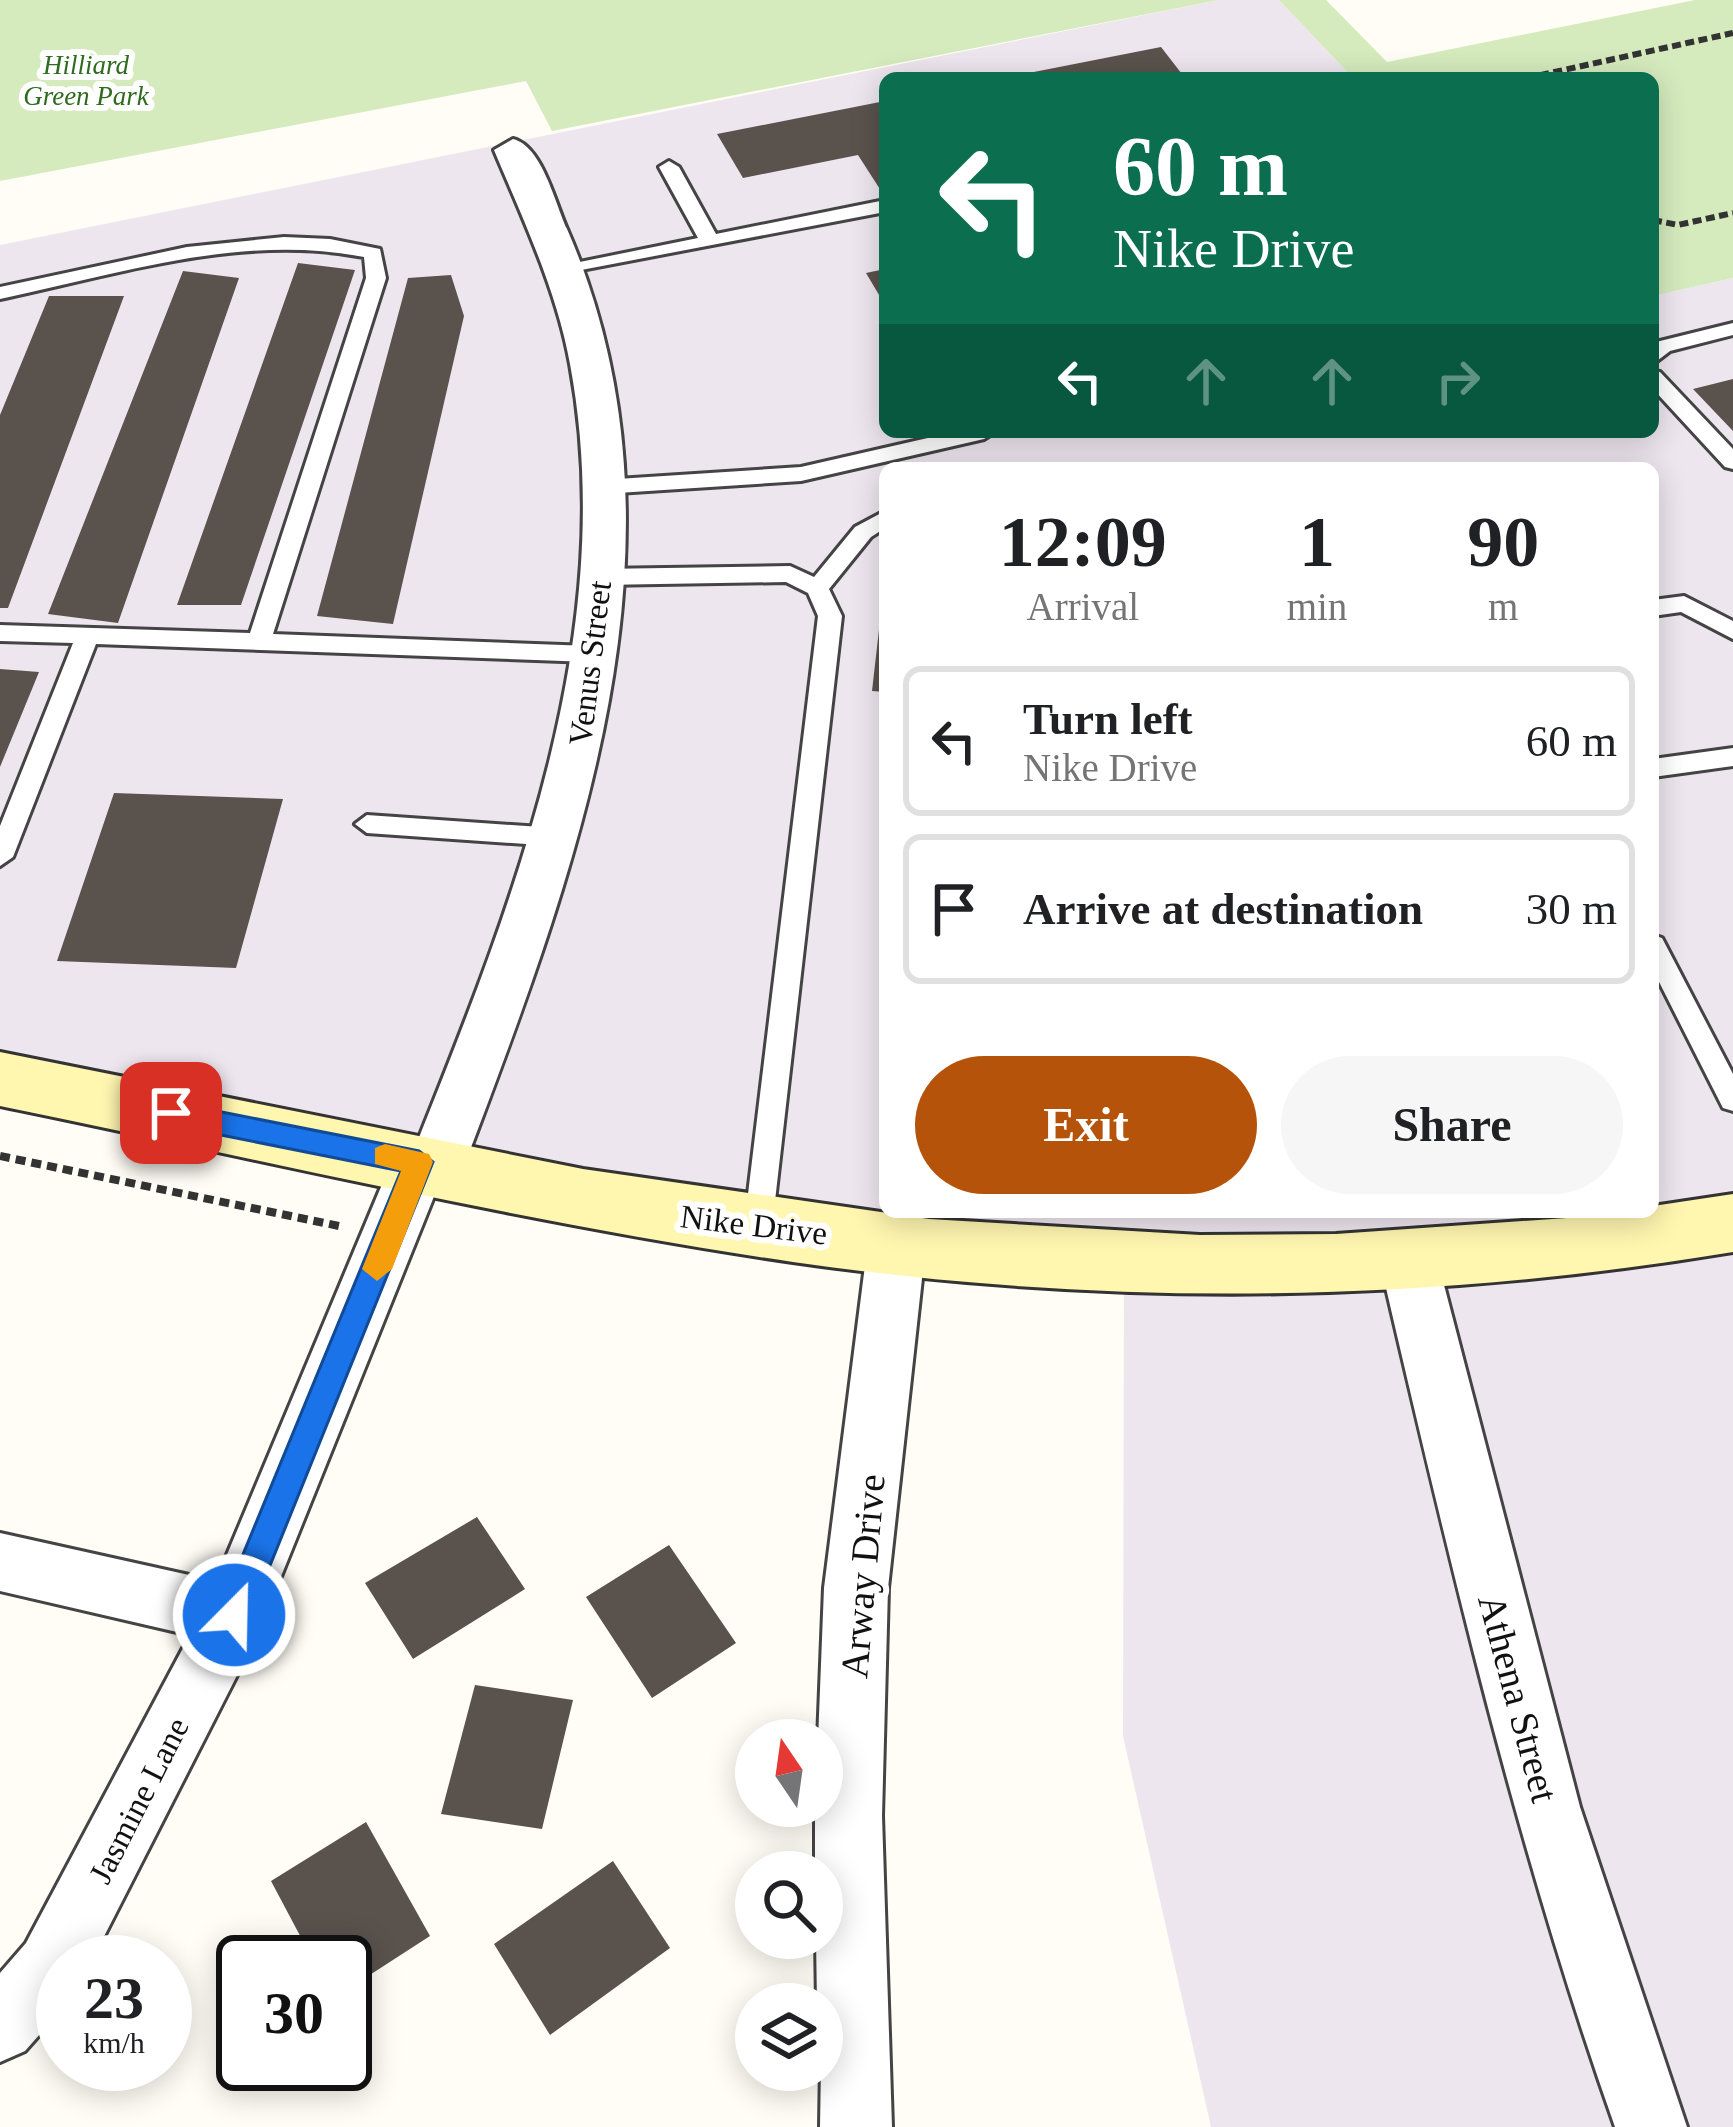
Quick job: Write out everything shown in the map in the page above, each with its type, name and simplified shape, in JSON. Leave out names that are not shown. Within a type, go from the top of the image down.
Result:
[{"type":"street","name":"Venus Street","points":[[427,1164],[526,935],[576,764],[605,531],[591,364],[562,271],[513,150]]},
{"type":"street","name":"Nike Drive","points":[[0,1079],[758,1227],[1059,1259],[1409,1262],[1650,1239],[1733,1223]]},
{"type":"street","name":"Jasmine Lane","points":[[0,2026],[51,1968],[234,1615],[389,1236],[427,1164]]},
{"type":"street","name":"Arway Drive","points":[[856,2127],[848,1816],[856,1588],[897,1242]]},
{"type":"street","name":"Athena Street","points":[[1409,1262],[1493,1608],[1602,1998],[1651,2127]]},
{"type":"street","points":[[0,1562],[234,1615]]},
{"type":"lane","points":[[669,167],[710,242]]},
{"type":"lane","points":[[562,271],[879,207]]},
{"type":"lane","points":[[0,293],[253,245],[341,244],[373,253],[376,278],[259,640]]},
{"type":"lane","points":[[1659,351],[1733,329]]},
{"type":"lane","points":[[1659,383],[1733,462]]},
{"type":"lane","points":[[602,487],[801,474],[958,438]]},
{"type":"lane","points":[[818,588],[863,532],[879,522]]},
{"type":"lane","points":[[600,577],[790,574],[818,588],[830,616],[758,1227]]},
{"type":"lane","points":[[1659,607],[1684,604],[1733,631]]},
{"type":"lane","points":[[0,633],[590,654]]},
{"type":"lane","points":[[0,857],[88,635]]},
{"type":"lane","points":[[1659,767],[1733,757]]},
{"type":"lane","points":[[367,824],[555,837]]},
{"type":"lane","points":[[1659,957],[1733,1100]]},
{"type":"path","points":[[1554,72],[1733,33]]},
{"type":"path","points":[[1659,221],[1678,225],[1733,213]]},
{"type":"path","points":[[0,1156],[389,1236]]},
{"type":"shaded area","points":[[1219,0],[1279,0],[1347,72],[879,72],[879,438],[1659,438],[1659,295],[1733,278],[1733,2127],[1211,2127],[1123,1736],[1124,1260],[0,1079],[0,245]]},
{"type":"green space","name":"Hilliard Green Park","points":[[0,0],[1219,0],[552,131],[526,81],[0,181]]},
{"type":"green space","points":[[1279,0],[1326,0],[1387,62],[1695,0],[1733,0],[1733,278],[1659,295],[1659,72],[1347,72]]},
{"type":"building","points":[[1161,47],[1180,72],[1033,72]]},
{"type":"building","points":[[879,102],[879,188],[858,155],[743,178],[717,134]]},
{"type":"building","points":[[298,263],[355,270],[241,605],[177,605]]},
{"type":"building","points":[[879,270],[879,295],[866,273]]},
{"type":"building","points":[[183,271],[239,278],[118,623],[48,614]]},
{"type":"building","points":[[451,275],[464,316],[393,624],[317,616],[408,278]]},
{"type":"building","points":[[49,296],[124,296],[8,608],[0,608],[0,415]]},
{"type":"building","points":[[1733,379],[1733,431],[1693,389]]},
{"type":"building","points":[[879,630],[879,692],[872,691]]},
{"type":"building","points":[[0,669],[39,672],[0,767]]},
{"type":"building","points":[[114,793],[283,799],[236,968],[57,961]]},
{"type":"building","points":[[477,1517],[525,1589],[413,1659],[365,1583]]},
{"type":"building","points":[[669,1545],[736,1643],[652,1698],[586,1597]]},
{"type":"building","points":[[475,1685],[573,1700],[542,1829],[441,1814]]},
{"type":"building","points":[[366,1822],[430,1936],[372,1974],[372,1935],[300,1935],[271,1881]]},
{"type":"building","points":[[613,1861],[670,1948],[550,2035],[494,1944]]},
{"type":"slow traffic","points":[[377,1269],[419,1162],[385,1156]]},
{"type":"route","points":[[171,1113],[419,1162],[314,1430],[234,1615]]}]
